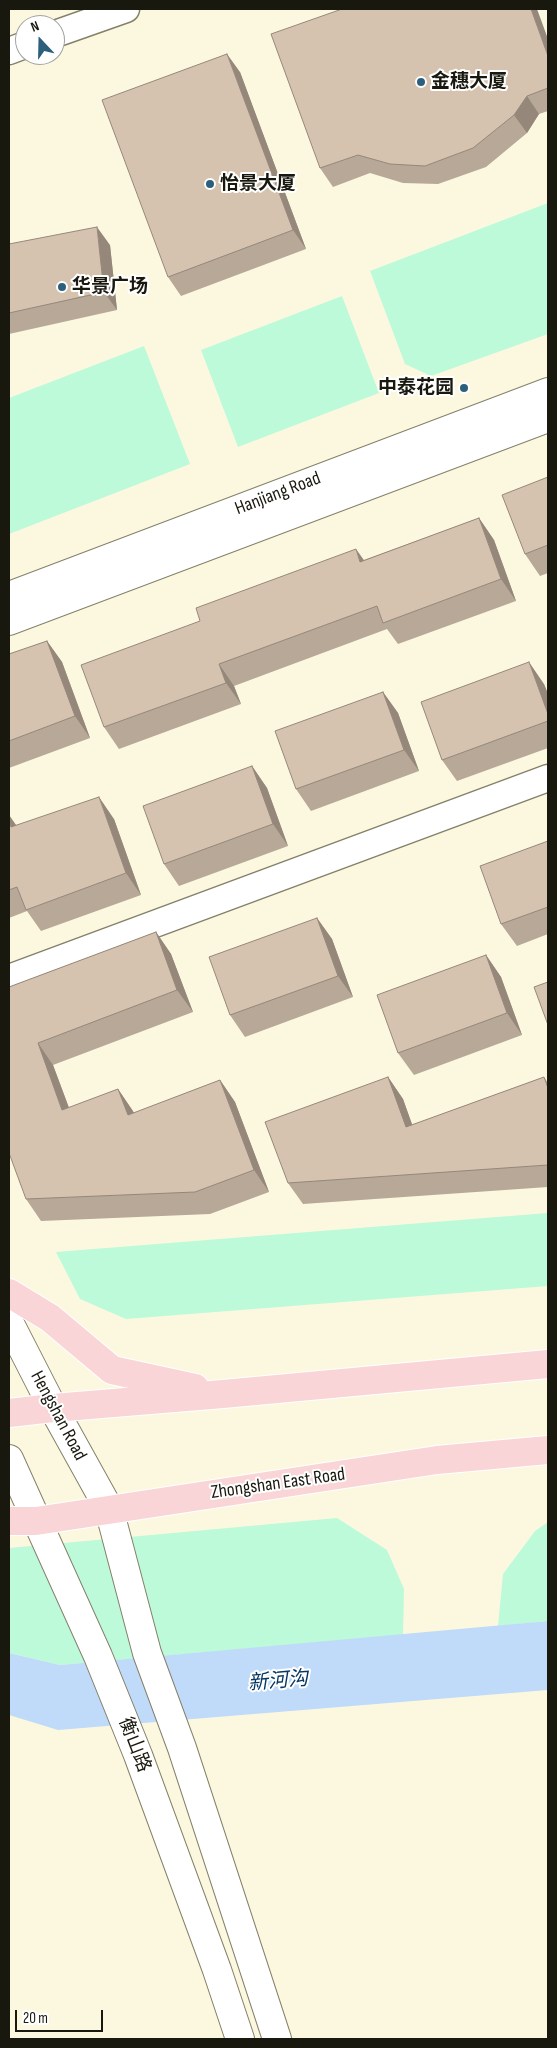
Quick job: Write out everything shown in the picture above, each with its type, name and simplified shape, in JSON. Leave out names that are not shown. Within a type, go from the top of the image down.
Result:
[{"type":"main road","points":[[9,1293],[50,1318],[112,1370],[223,1394]]},
{"type":"main road","points":[[9,1413],[548,1364]]},
{"type":"main road","name":"Zhongshan East Road","points":[[9,1521],[36,1521],[437,1460],[548,1450]]},
{"type":"street","points":[[65,30],[126,9]]},
{"type":"street","name":"Hanjiang Road","points":[[9,596],[548,392]]},
{"type":"street","name":"Hanjiang Road","points":[[9,621],[548,418]]},
{"type":"street","points":[[9,978],[548,778]]},
{"type":"street","name":"Hengshan Road","points":[[9,1322],[53,1408],[109,1509]]},
{"type":"street","name":"衡山路","points":[[9,1459],[98,1656],[138,1755],[217,1970],[240,2039]]},
{"type":"street","points":[[109,1509],[147,1652],[182,1748],[277,2039]]},
{"type":"green space","points":[[548,203],[548,334],[431,376],[405,364],[370,271]]},
{"type":"green space","points":[[342,296],[379,393],[238,447],[201,350]]},
{"type":"green space","points":[[144,346],[190,464],[9,534],[9,398]]},
{"type":"green space","points":[[548,1213],[548,1286],[126,1319],[80,1299],[56,1252]]},
{"type":"green space","points":[[337,1518],[387,1550],[404,1589],[403,1635],[60,1665],[9,1653],[9,1548]]},
{"type":"green space","points":[[548,1522],[548,1621],[498,1626],[503,1574],[535,1531]]},
{"type":"water","name":"新河沟","points":[[548,1621],[548,1690],[58,1730],[9,1715],[9,1653],[60,1665]]},
{"type":"building","name":"金穗大厦","points":[[342,9],[531,9],[548,56],[548,88],[527,96],[514,115],[473,148],[425,166],[390,164],[358,155],[320,168],[271,34]]},
{"type":"building","name":"怡景大厦","points":[[227,54],[293,230],[168,277],[102,100]]},
{"type":"building","name":"华景广场","points":[[97,227],[104,292],[9,313],[9,244]]},
{"type":"building","points":[[548,477],[548,545],[525,554],[502,495]]},
{"type":"building","points":[[479,518],[501,579],[383,623],[377,606],[219,664],[226,683],[104,727],[81,665],[200,621],[196,608],[356,549],[360,562]]},
{"type":"building","points":[[47,641],[75,716],[9,741],[9,654]]},
{"type":"building","points":[[529,662],[548,714],[548,721],[442,760],[421,702]]},
{"type":"building","points":[[383,692],[404,750],[296,789],[275,731]]},
{"type":"building","points":[[252,766],[273,824],[164,864],[143,806]]},
{"type":"building","points":[[99,797],[126,873],[26,910],[17,887],[9,890],[9,820],[11,827]]},
{"type":"building","points":[[548,841],[548,907],[501,924],[480,866]]},
{"type":"building","points":[[317,918],[338,976],[230,1015],[209,957]]},
{"type":"building","points":[[156,932],[177,990],[38,1043],[62,1110],[118,1089],[128,1115],[220,1080],[254,1170],[195,1192],[26,1199],[9,1153],[9,987]]},
{"type":"building","points":[[486,955],[507,1013],[398,1053],[377,995]]},
{"type":"building","points":[[548,982],[548,1025],[534,987]]},
{"type":"building","points":[[388,1077],[406,1127],[544,1077],[548,1088],[548,1165],[288,1183],[265,1122]]},
{"type":"place","name":"金穗大厦","points":[[421,82]]},
{"type":"place","name":"怡景大厦","points":[[210,184]]},
{"type":"place","name":"华景广场","points":[[62,287]]},
{"type":"place","name":"中泰花园","points":[[464,388]]}]
